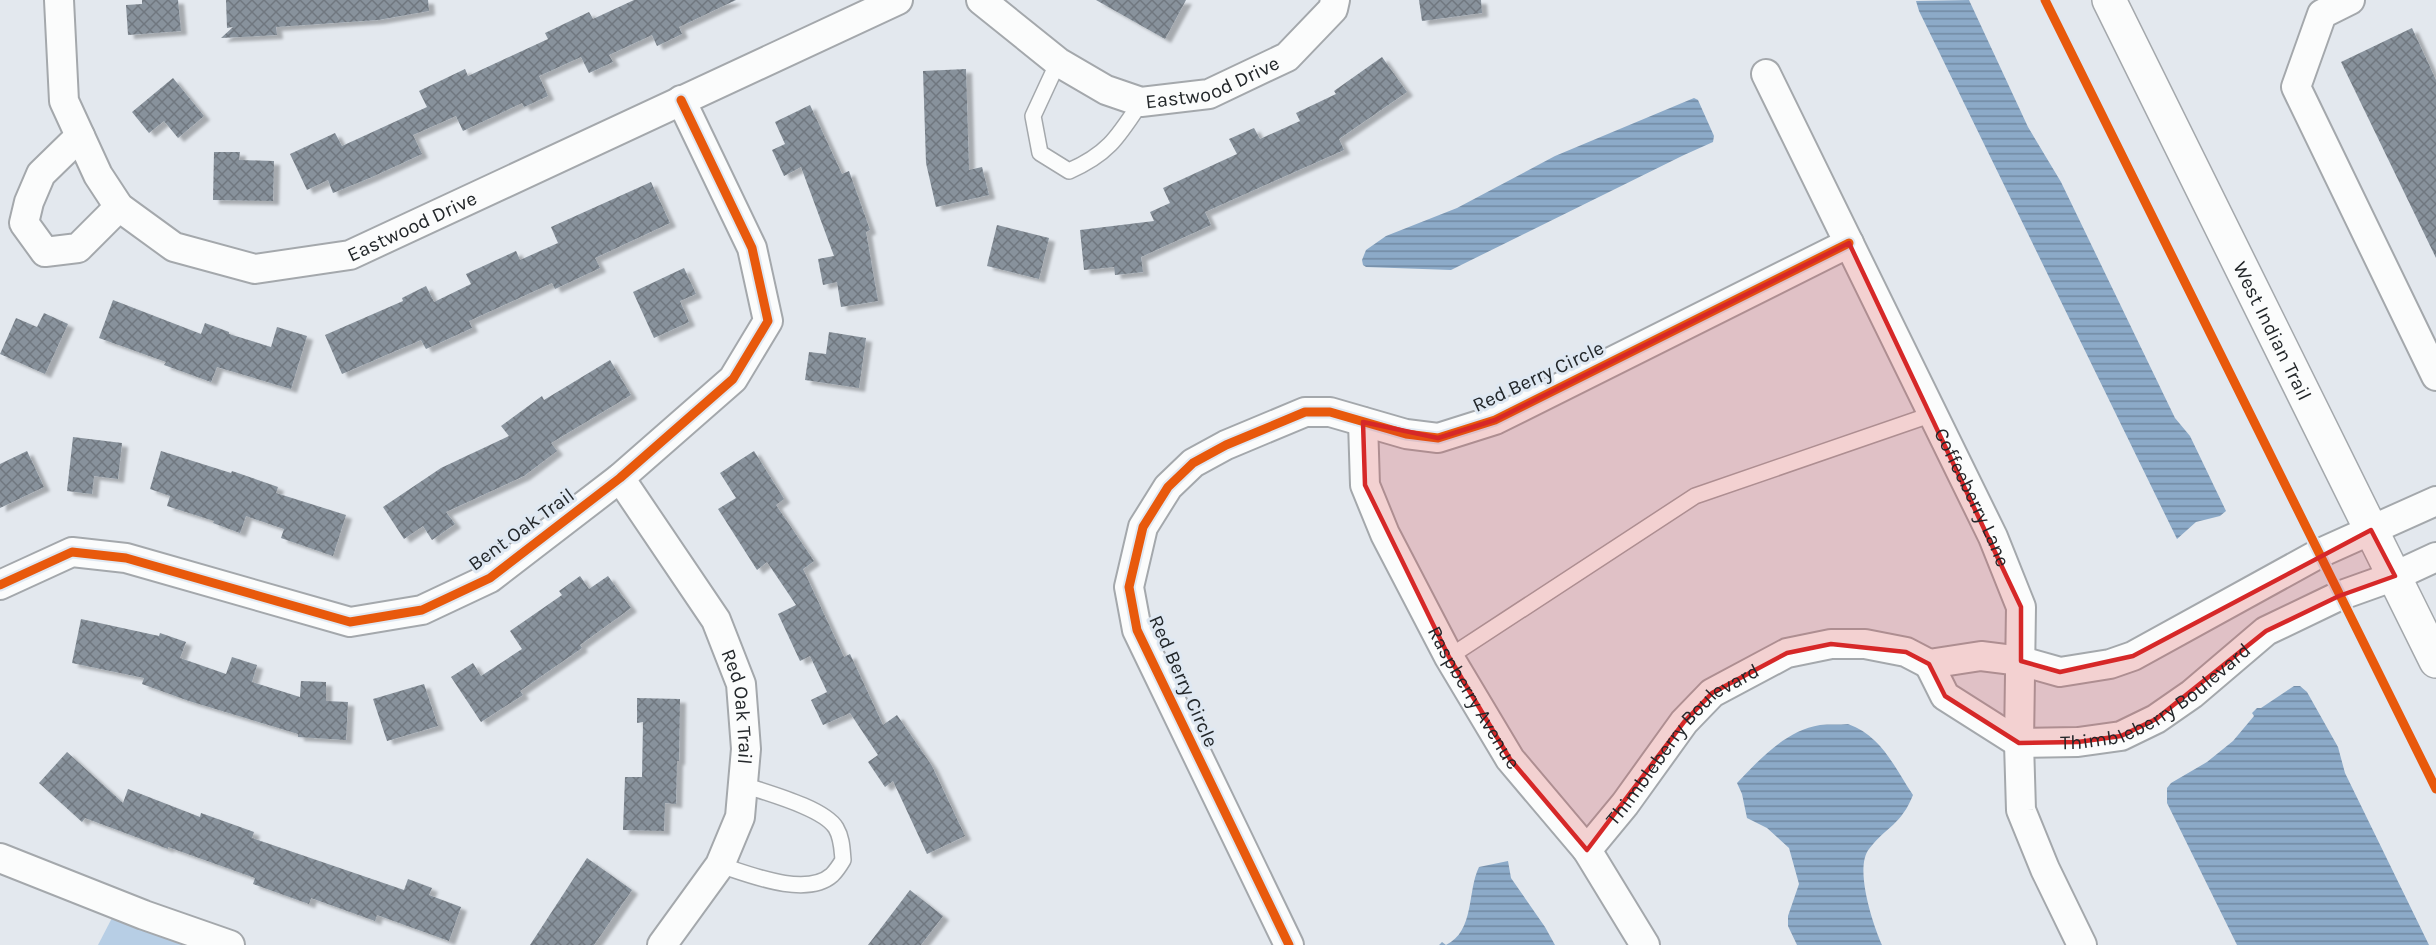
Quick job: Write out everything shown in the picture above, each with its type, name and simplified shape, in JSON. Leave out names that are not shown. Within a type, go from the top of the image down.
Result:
[{"type":"main road","name":"West Indian Trail","points":[[2109,0],[2436,661]]},
{"type":"street","name":"Eastwood Drive","points":[[58,0],[64,101],[98,175],[119,207],[174,247],[255,269],[350,255],[898,0]]},
{"type":"street","name":"Eastwood Drive","points":[[981,0],[1058,62],[1106,90],[1141,102],[1209,94],[1287,57],[1333,9],[1335,0]]},
{"type":"street","points":[[2350,0],[2322,14],[2296,87],[2436,376]]},
{"type":"street","name":"Coffeeberry Lane","points":[[1766,74],[1993,537],[2021,607],[2019,743],[2021,810],[2045,869],[2082,945]]},
{"type":"street","name":"Bent Oak Trail","points":[[0,585],[72,552],[126,558],[350,622],[422,610],[490,578],[620,478],[733,379],[768,321],[752,248],[681,100]]},
{"type":"street","points":[[80,136],[41,174],[29,202],[24,223],[45,252],[78,248],[119,207]]},
{"type":"street","name":"Red Berry Circle","points":[[1289,945],[1137,630],[1129,588],[1143,527],[1168,487],[1193,463],[1226,445],[1305,412],[1330,412],[1406,434],[1438,438],[1495,420],[1850,243]]},
{"type":"street","name":"Raspberry Avenue","points":[[1363,422],[1365,485],[1385,534],[1449,657],[1510,759],[1587,850],[1645,945]]},
{"type":"street","name":"Red Oak Trail","points":[[620,478],[716,620],[741,684],[746,749],[740,817],[720,865],[662,945]]},
{"type":"street","name":"Thimbleberry Boulevard","points":[[1587,850],[1625,804],[1684,722],[1712,693],[1787,653],[1831,644],[1865,644],[1906,652],[1929,664],[1981,656],[2021,661],[2060,672],[2110,664],[2133,656],[2320,553],[2436,501]]},
{"type":"street","name":"Thimbleberry Boulevard","points":[[2019,743],[2078,742],[2121,736],[2156,719],[2192,694],[2266,631],[2339,596],[2395,576],[2436,557]]},
{"type":"street","points":[[1929,664],[1945,696],[2019,743]]},
{"type":"street","points":[[0,858],[144,915],[230,945]]},
{"type":"lane","points":[[1058,62],[1033,116],[1040,153],[1069,171],[1090,162],[1115,142],[1141,102]]},
{"type":"lane","points":[[1449,657],[1695,496],[1933,414]]},
{"type":"lane","points":[[720,865],[782,884],[810,884],[831,876],[843,860],[842,843],[836,827],[825,816],[744,785]]},
{"type":"highlighted area","points":[[1849,243],[2021,607],[2021,661],[2060,672],[2133,656],[2371,530],[2395,576],[2339,596],[2266,631],[2156,719],[2121,736],[2078,742],[2019,743],[1945,696],[1929,664],[1906,652],[1831,644],[1787,653],[1712,693],[1684,722],[1587,850],[1510,759],[1449,657],[1365,485],[1363,422],[1438,438],[1495,420]]},
{"type":"shaded area","points":[[1969,0],[2028,127],[2061,182],[2175,418],[2190,436],[2226,511],[2220,516],[2196,522],[2177,539],[1916,1]]},
{"type":"shaded area","points":[[1694,98],[1698,100],[1714,136],[1713,142],[1451,270],[1366,267],[1363,265],[1362,260],[1366,250],[1386,236],[1457,208],[1555,156]]},
{"type":"shaded area","points":[[2294,686],[2300,686],[2307,692],[2338,747],[2345,773],[2429,945],[2237,945],[2167,803],[2167,788],[2171,783],[2207,762],[2233,741],[2254,716],[2252,713],[2257,708],[2261,708]]},
{"type":"shaded area","points":[[1848,724],[1860,729],[1878,744],[1913,795],[1904,813],[1869,849],[1865,858],[1863,869],[1866,897],[1882,945],[1797,945],[1788,926],[1788,916],[1799,884],[1789,848],[1767,828],[1747,818],[1737,783],[1774,747],[1796,733],[1820,725]]},
{"type":"shaded area","points":[[1508,861],[1511,878],[1555,945],[1446,945],[1462,930],[1479,867]]},
{"type":"shaded area","points":[[113,916],[186,945],[98,945]]},
{"type":"building","points":[[142,0],[178,0],[181,31],[128,35],[126,5],[142,4]]},
{"type":"building","points":[[226,0],[428,0],[429,11],[378,20],[276,27],[277,35],[221,38],[233,27],[227,28]]},
{"type":"building","points":[[634,0],[736,0],[679,27],[682,34],[657,46],[652,35],[609,55],[613,62],[589,73],[581,57],[539,76],[548,96],[524,107],[522,103],[463,131],[456,116],[413,135],[422,154],[372,177],[333,193],[328,180],[307,190],[290,154],[335,133],[342,146],[427,107],[419,91],[465,69],[468,76],[548,39],[545,33],[589,12],[593,19]]},
{"type":"building","points":[[1096,0],[1186,0],[1165,39]]},
{"type":"building","points":[[1419,0],[1481,0],[1482,13],[1422,21]]},
{"type":"building","points":[[2412,28],[2436,80],[2436,258],[2341,62]]},
{"type":"building","points":[[1382,57],[1407,92],[1339,139],[1344,150],[1205,212],[1211,225],[1141,257],[1143,272],[1115,275],[1114,267],[1084,270],[1080,230],[1154,221],[1150,212],[1170,203],[1163,188],[1237,154],[1229,139],[1254,128],[1260,139],[1300,121],[1296,113],[1336,94],[1334,91]]},
{"type":"building","points":[[966,69],[969,170],[982,167],[989,195],[936,207],[926,163],[923,71]]},
{"type":"building","points":[[173,78],[204,116],[178,138],[164,121],[149,133],[132,112]]},
{"type":"building","points":[[810,105],[842,174],[849,171],[870,230],[866,232],[878,301],[841,307],[837,282],[823,285],[818,259],[834,256],[801,167],[784,176],[772,150],[785,144],[775,122]]},
{"type":"building","points":[[214,152],[240,152],[239,160],[274,161],[273,201],[213,200]]},
{"type":"building","points":[[651,182],[670,223],[595,258],[600,268],[555,289],[552,283],[469,321],[472,328],[426,349],[421,340],[342,374],[325,335],[403,301],[402,298],[426,286],[434,302],[471,284],[466,274],[516,251],[520,260],[558,243],[551,227]]},
{"type":"building","points":[[997,225],[1049,238],[1039,279],[987,266]]},
{"type":"building","points":[[684,268],[696,294],[680,301],[689,322],[654,338],[633,292]]},
{"type":"building","points":[[113,300],[201,334],[205,323],[229,332],[229,334],[271,347],[277,327],[307,336],[291,389],[217,367],[211,382],[164,365],[166,362],[99,338]]},
{"type":"building","points":[[44,313],[68,324],[45,374],[0,354],[16,318],[37,327]]},
{"type":"building","points":[[829,332],[866,338],[859,388],[805,380],[809,352],[826,354]]},
{"type":"building","points":[[610,360],[631,395],[551,443],[557,451],[524,476],[446,512],[455,524],[432,540],[423,526],[404,539],[383,507],[441,468],[509,436],[501,426],[542,396],[544,400]]},
{"type":"building","points":[[73,437],[122,443],[118,479],[94,476],[92,494],[67,491]]},
{"type":"building","points":[[27,451],[44,487],[0,508],[0,464]]},
{"type":"building","points":[[161,451],[231,473],[232,471],[278,487],[276,493],[346,515],[333,556],[281,538],[284,529],[246,516],[240,533],[213,523],[214,521],[167,506],[170,496],[150,489]]},
{"type":"building","points":[[754,451],[784,499],[776,505],[814,561],[803,569],[844,657],[850,654],[883,725],[897,715],[932,766],[965,836],[927,854],[893,781],[885,787],[868,762],[878,755],[850,713],[823,725],[811,700],[827,692],[810,656],[800,661],[778,614],[796,605],[767,562],[757,570],[718,509],[736,498],[720,473]]},
{"type":"building","points":[[580,576],[589,589],[608,576],[631,608],[580,645],[582,648],[520,691],[523,695],[481,722],[451,677],[473,663],[481,676],[522,649],[510,631],[562,595],[559,591]]},
{"type":"building","points":[[81,619],[159,636],[160,633],[186,642],[180,658],[226,674],[232,657],[257,665],[252,682],[300,697],[301,681],[326,682],[326,701],[348,702],[346,740],[298,737],[298,734],[189,701],[142,684],[144,678],[72,663]]},
{"type":"building","points":[[424,684],[438,726],[387,741],[373,699]]},
{"type":"building","points":[[637,698],[680,699],[676,804],[665,803],[664,831],[623,830],[625,777],[642,777],[643,722],[637,723]]},
{"type":"building","points":[[67,752],[123,803],[128,789],[200,817],[201,813],[254,832],[252,838],[404,890],[408,879],[432,888],[429,895],[461,907],[449,941],[377,915],[375,921],[311,898],[309,904],[253,884],[255,878],[85,818],[82,822],[39,783]]},
{"type":"building","points":[[587,858],[632,890],[594,945],[530,945]]},
{"type":"building","points":[[910,890],[943,916],[921,945],[868,945]]},
{"type":"cycle path","points":[[2045,0],[2436,789]]},
{"type":"cycle path","points":[[0,585],[72,552],[126,558],[350,622],[422,610],[490,578],[620,478],[733,379],[768,321],[752,248],[681,100]]},
{"type":"cycle path","points":[[1289,945],[1137,630],[1129,587],[1143,527],[1168,487],[1193,463],[1226,445],[1305,412],[1330,412],[1406,434],[1438,438],[1495,420],[1849,243]]}]
